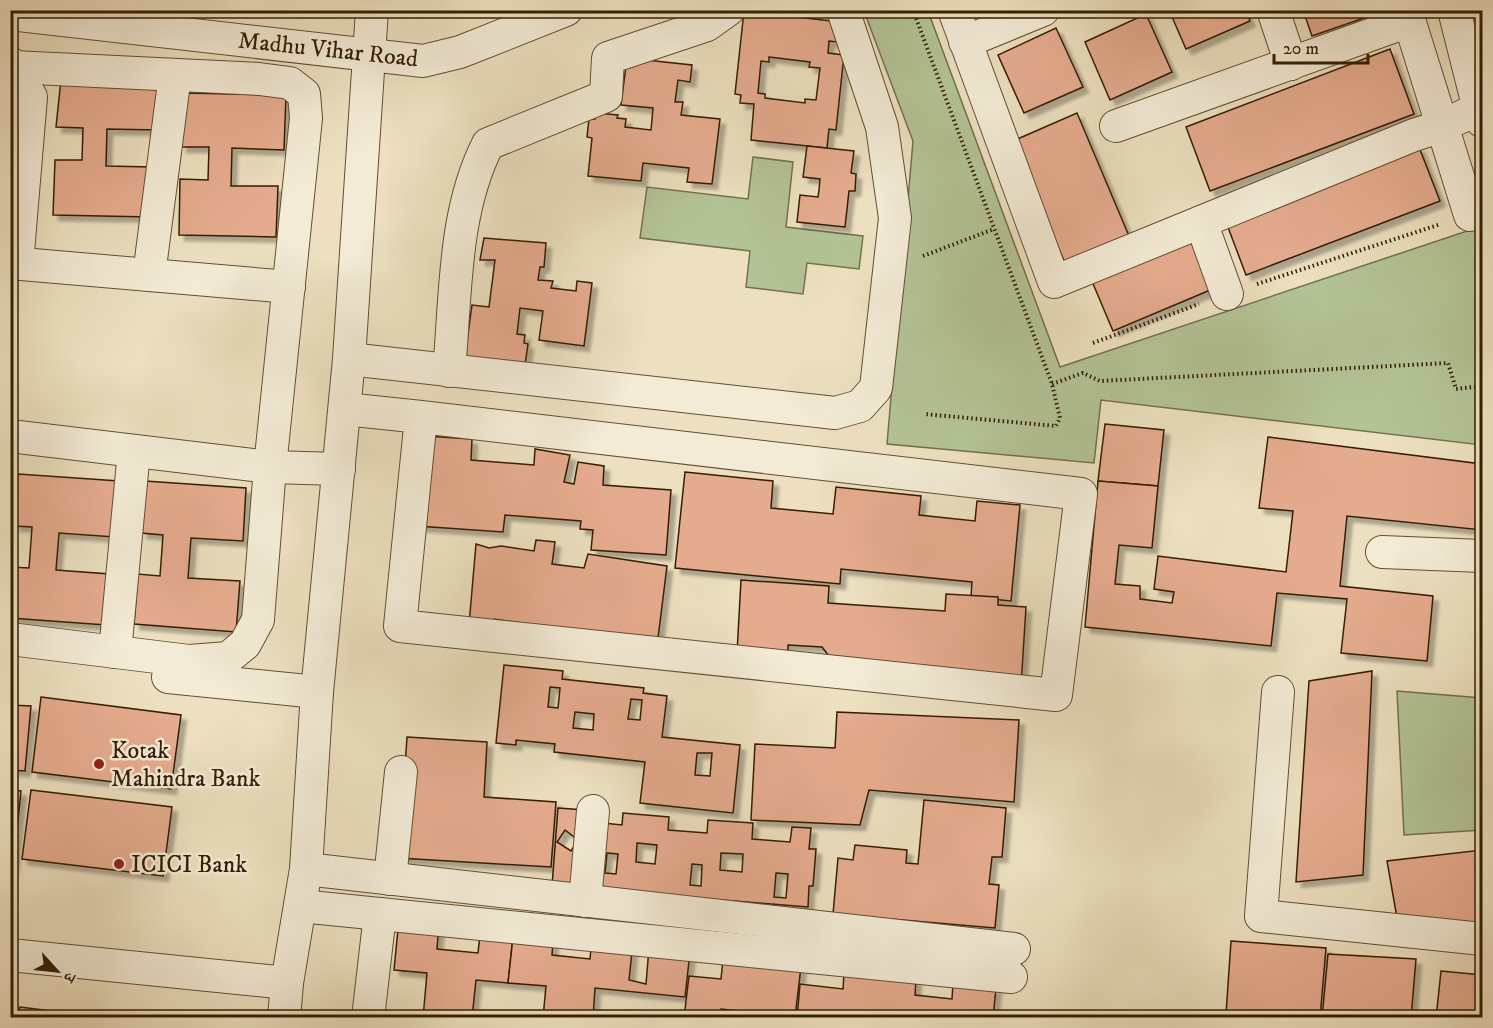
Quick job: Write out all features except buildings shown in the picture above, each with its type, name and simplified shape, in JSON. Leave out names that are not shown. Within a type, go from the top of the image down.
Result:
[{"type":"street","points":[[284,1017],[287,983],[306,869],[317,692],[349,359],[367,54],[372,10]]},
{"type":"street","name":"Madhu Vihar Road","points":[[12,40],[367,54],[423,61],[460,52],[566,10]]},
{"type":"street","points":[[449,371],[465,206],[474,171],[488,144],[606,96],[608,58],[707,25],[728,10]]},
{"type":"street","points":[[349,359],[835,413],[860,406],[876,388],[895,218],[882,127],[843,10]]},
{"type":"street","points":[[954,10],[1053,282],[1481,112],[1454,10]]},
{"type":"street","points":[[965,42],[1043,10]]},
{"type":"street","points":[[1273,10],[1291,64]]},
{"type":"street","points":[[1116,126],[1291,64],[1408,16],[1470,215]]},
{"type":"street","points":[[10,639],[189,661],[228,658],[245,644],[258,620],[270,467],[306,118],[304,94],[290,83],[175,75],[12,40]]},
{"type":"street","points":[[12,40],[31,97],[14,263],[289,287]]},
{"type":"street","points":[[149,275],[175,75]]},
{"type":"street","points":[[1201,222],[1227,294]]},
{"type":"street","points":[[345,408],[1081,494],[1056,695],[400,626],[421,417]]},
{"type":"street","points":[[10,436],[270,467],[339,469]]},
{"type":"street","points":[[115,652],[134,451]]},
{"type":"street","points":[[1382,552],[1482,556]]},
{"type":"street","points":[[10,661],[317,692]]},
{"type":"street","points":[[1278,692],[1261,916],[1482,939]]},
{"type":"street","points":[[390,879],[401,772]]},
{"type":"street","points":[[585,901],[593,811]]},
{"type":"street","points":[[300,906],[1013,963],[585,901],[306,869]]},
{"type":"street","points":[[368,1017],[380,914]]},
{"type":"street","points":[[10,956],[287,983]]},
{"type":"path","points":[[913,10],[1052,384],[1060,418],[1056,426],[924,414]]},
{"type":"path","points":[[1093,343],[1227,294],[1470,215]]},
{"type":"path","points":[[923,256],[994,229]]},
{"type":"path","points":[[1052,384],[1083,374],[1100,381],[1448,363],[1456,389],[1482,386]]},
{"type":"green space","points":[[864,11],[928,11],[1060,367],[1482,226],[1482,445],[1101,400],[1094,463],[887,444],[913,141]]},
{"type":"green space","points":[[753,157],[793,162],[786,227],[863,236],[859,269],[807,263],[803,294],[746,287],[750,251],[640,238],[647,187],[748,199]]},
{"type":"green space","points":[[1397,691],[1482,698],[1482,830],[1404,835]]},
{"type":"place","name":"Kotak Mahindra Bank","points":[[99,764]]},
{"type":"place","name":"ICICI Bank","points":[[119,864]]}]
